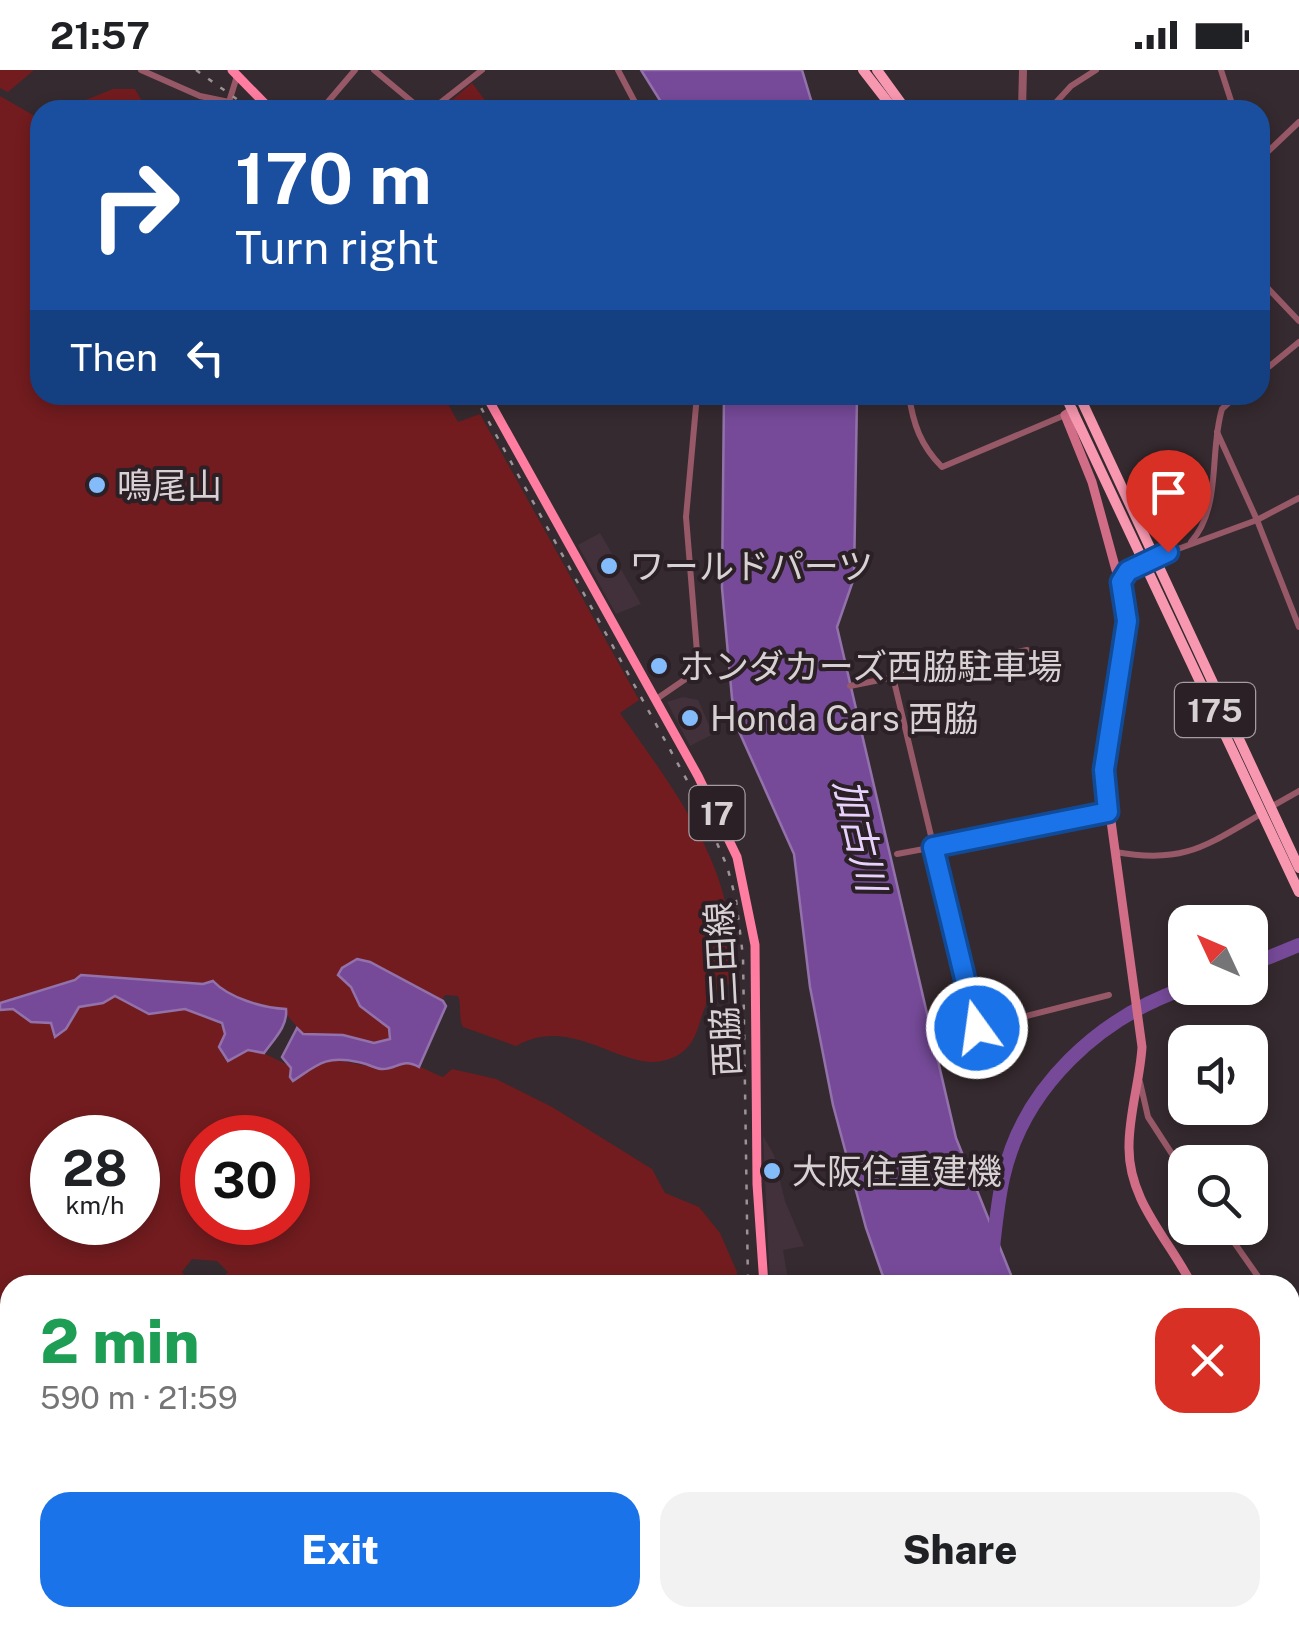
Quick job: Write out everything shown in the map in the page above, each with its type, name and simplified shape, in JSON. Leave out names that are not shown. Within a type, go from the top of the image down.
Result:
[{"type":"highway","points":[[864,70],[886,100]]},
{"type":"highway","points":[[878,70],[899,100]]},
{"type":"highway","name":"175","points":[[1067,405],[1151,559]]},
{"type":"highway","name":"175","points":[[1082,405],[1288,856],[1299,892]]},
{"type":"highway","name":"175","points":[[1288,856],[1299,868]]},
{"type":"main road","points":[[235,72],[262,100]]},
{"type":"main road","name":"西脇三田線","points":[[492,405],[724,826],[737,857],[755,945],[757,1184],[763,1275]]},
{"type":"main road","points":[[1069,412],[1116,570],[1123,577]]},
{"type":"main road","points":[[1151,559],[1123,577],[1120,588],[1126,636],[1104,770],[1142,1047],[1140,1082],[1128,1144],[1134,1180],[1152,1222],[1186,1275]]},
{"type":"street","points":[[141,70],[200,96],[220,100]]},
{"type":"street","points":[[330,100],[355,70]]},
{"type":"street","points":[[374,70],[410,100]]},
{"type":"street","points":[[444,100],[482,70]]},
{"type":"street","points":[[618,70],[634,100]]},
{"type":"street","points":[[1022,100],[1023,70]]},
{"type":"street","points":[[1059,100],[1096,70]]},
{"type":"street","points":[[1222,70],[1231,100]]},
{"type":"street","points":[[230,100],[235,72]]},
{"type":"street","points":[[1270,153],[1299,122]]},
{"type":"street","points":[[1270,291],[1299,321]]},
{"type":"street","points":[[1270,366],[1299,342]]},
{"type":"street","points":[[654,700],[687,678],[697,652],[686,517],[697,405]]},
{"type":"street","points":[[911,405],[913,423],[942,467],[1069,412]]},
{"type":"street","points":[[1190,542],[1203,523],[1211,495],[1217,432],[1225,405]]},
{"type":"street","points":[[1217,432],[1299,627]]},
{"type":"street","points":[[1151,559],[1257,520],[1299,498]]},
{"type":"street","points":[[850,686],[1028,650]]},
{"type":"street","points":[[892,677],[977,1028]]},
{"type":"street","points":[[1114,852],[1148,858],[1200,849],[1299,790]]},
{"type":"street","points":[[897,854],[1108,812]]},
{"type":"street","points":[[940,1038],[1109,995]]},
{"type":"street","points":[[1140,1082],[1153,1127],[1169,1145]]},
{"type":"street","points":[[1236,1245],[1257,1275]]},
{"type":"shaded area","points":[[0,70],[34,70],[8,92],[0,88]]},
{"type":"shaded area","points":[[472,83],[485,100],[452,100]]},
{"type":"shaded area","points":[[113,89],[135,89],[141,100],[86,100]]},
{"type":"shaded area","points":[[0,96],[30,113],[30,405],[449,405],[458,422],[480,414],[639,700],[620,713],[686,810],[713,863],[729,920],[735,982],[721,988],[708,1001],[687,1048],[666,1060],[650,1062],[557,1036],[516,1046],[463,1027],[458,996],[445,995],[441,1001],[370,962],[342,980],[351,987],[364,1010],[389,1028],[390,1039],[374,1043],[344,1035],[303,1034],[286,1009],[247,1001],[213,981],[203,984],[81,975],[0,1003]]},
{"type":"shaded area","points":[[600,533],[641,604],[616,614],[578,545]]},
{"type":"shaded area","name":"Honda Cars 西脇","points":[[683,697],[698,700],[713,734],[690,746],[667,702]]},
{"type":"shaded area","points":[[115,996],[149,1014],[185,1009],[207,1015],[225,1028],[223,1057],[228,1060],[257,1050],[290,1066],[297,1081],[307,1070],[327,1061],[384,1067],[406,1062],[443,1077],[452,1069],[496,1079],[552,1107],[652,1169],[665,1193],[699,1207],[720,1233],[737,1275],[225,1275],[228,1272],[217,1261],[192,1259],[182,1272],[185,1275],[0,1275],[0,1010],[12,1009],[31,1022],[51,1023],[59,1032],[66,1029],[79,1007],[103,1003]]},
{"type":"shaded area","points":[[763,1136],[774,1155],[785,1201],[804,1246],[783,1250],[787,1275],[770,1275]]},
{"type":"water","points":[[641,70],[802,70],[811,100],[660,100]]},
{"type":"water","name":"加古川","points":[[724,405],[857,405],[854,578],[837,627],[956,1138],[1011,1275],[882,1275],[833,1105],[810,987],[794,854],[738,729],[722,588]]},
{"type":"water","points":[[357,959],[370,962],[446,1006],[419,1067],[408,1063],[381,1069],[337,1060],[322,1063],[293,1081],[291,1068],[282,1057],[297,1028],[303,1034],[343,1035],[374,1043],[390,1039],[389,1028],[360,1006],[351,987],[338,975]]},
{"type":"water","points":[[81,975],[203,984],[213,981],[247,1001],[286,1009],[285,1021],[264,1053],[248,1050],[228,1061],[219,1047],[225,1034],[222,1023],[185,1009],[149,1014],[115,996],[103,1003],[79,1007],[66,1029],[55,1037],[51,1023],[31,1022],[13,1009],[0,1010],[0,1003]]},
{"type":"waterway","points":[[1268,958],[1299,945]]},
{"type":"waterway","points":[[989,1275],[1003,1178],[1028,1114],[1047,1086],[1096,1037],[1124,1017],[1168,995]]},
{"type":"railway","points":[[196,70],[238,100]]},
{"type":"railway","points":[[480,405],[699,802],[727,866],[743,956],[748,1275]]},
{"type":"place","name":"鳴尾山","points":[[97,485]]},
{"type":"place","name":"ワールドパーツ","points":[[609,566]]},
{"type":"place","name":"ホンダカーズ西脇駐車場","points":[[659,666]]},
{"type":"place","name":"Honda Cars 西脇","points":[[690,718]]},
{"type":"place","name":"大阪住重建機","points":[[772,1171]]},
{"type":"route","points":[[977,1028],[933,847],[1108,812],[1104,770],[1127,621],[1121,582],[1128,571],[1168,552]]}]
